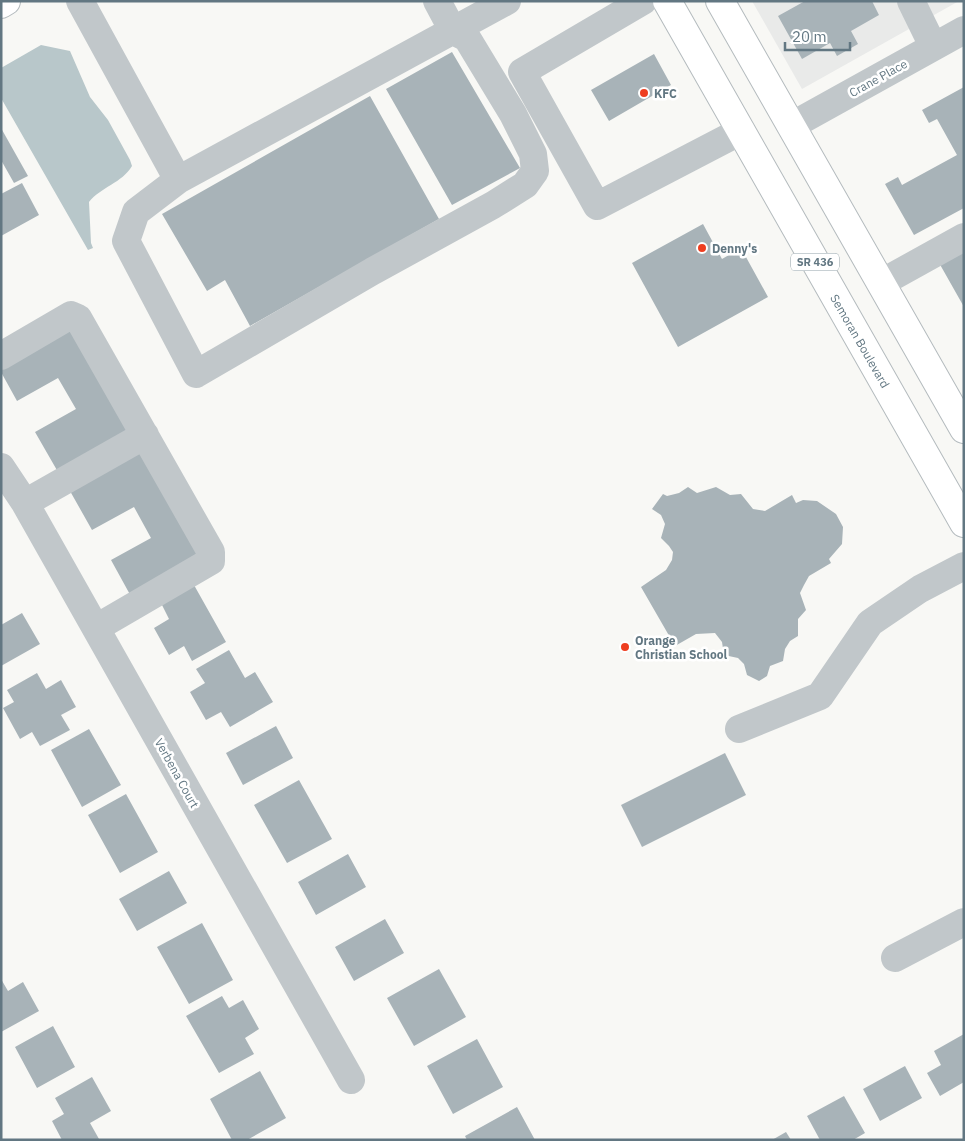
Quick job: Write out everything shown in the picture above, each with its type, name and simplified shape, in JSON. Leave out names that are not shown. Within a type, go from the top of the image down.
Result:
[{"type":"main road","points":[[1,4],[6,1]]},
{"type":"main road","name":"Semoran Boulevard","points":[[667,1],[964,523]]},
{"type":"main road","points":[[720,1],[964,429]]},
{"type":"street","points":[[80,1],[178,180]]},
{"type":"street","points":[[437,1],[453,31],[467,38],[512,114],[533,154],[535,171],[525,185],[196,374],[126,241],[136,212],[178,180],[453,31],[507,1]]},
{"type":"street","points":[[643,1],[522,72],[597,206],[741,130]]},
{"type":"street","points":[[911,1],[933,46]]},
{"type":"street","name":"Crane Place","points":[[791,126],[933,46],[962,34]]},
{"type":"street","points":[[881,283],[964,237]]},
{"type":"street","points":[[1,356],[71,315],[78,318],[211,552],[211,561],[96,628]]},
{"type":"street","points":[[25,503],[145,435]]},
{"type":"street","name":"Verbena Court","points":[[1,467],[25,503],[351,1080]]},
{"type":"street","points":[[739,729],[820,696],[870,623],[920,589],[964,566]]},
{"type":"street","points":[[895,958],[964,922]]},
{"type":"shaded area","points":[[752,1],[959,1],[802,89]]},
{"type":"shaded area","points":[[41,45],[70,51],[90,97],[108,120],[132,166],[123,177],[99,192],[89,202],[91,243],[93,248],[88,250],[1,98],[1,68]]},
{"type":"building","points":[[805,1],[872,1],[879,15],[851,31],[858,44],[837,56],[830,43],[802,59],[778,16]]},
{"type":"building","points":[[452,52],[520,168],[452,205],[386,89]]},
{"type":"building","points":[[654,54],[671,85],[609,121],[591,90]]},
{"type":"building","points":[[964,87],[964,208],[914,235],[885,184],[898,177],[902,185],[957,155],[937,119],[929,123],[922,110]]},
{"type":"building","points":[[370,96],[439,219],[250,326],[225,280],[207,291],[162,214]]},
{"type":"building","points":[[1,128],[28,176],[14,183],[1,160]]},
{"type":"building","points":[[22,183],[39,215],[1,236],[1,194]]},
{"type":"building","points":[[703,224],[722,259],[741,248],[768,297],[678,347],[632,263]]},
{"type":"building","points":[[964,247],[964,307],[938,261]]},
{"type":"building","points":[[67,323],[129,433],[58,472],[35,432],[76,409],[58,378],[17,401],[1,372],[1,359]]},
{"type":"building","points":[[142,451],[203,562],[133,600],[111,560],[151,538],[134,507],[92,530],[70,491]]},
{"type":"building","points":[[688,487],[697,493],[716,487],[730,495],[741,494],[753,509],[765,511],[792,495],[796,503],[803,500],[817,501],[836,514],[843,527],[842,544],[829,559],[831,563],[809,576],[800,593],[806,610],[798,619],[798,636],[790,641],[785,649],[783,661],[770,666],[767,676],[759,681],[747,675],[744,664],[738,658],[724,655],[722,642],[715,633],[696,634],[675,646],[641,587],[666,570],[672,560],[673,552],[661,538],[665,524],[661,515],[652,509],[663,494],[667,496],[679,493]]},
{"type":"building","points":[[194,585],[226,642],[192,661],[184,646],[169,655],[154,628],[169,619],[161,603]]},
{"type":"building","points":[[22,613],[40,644],[1,666],[1,625]]},
{"type":"building","points":[[229,650],[245,678],[255,672],[273,702],[230,727],[221,712],[206,720],[190,692],[205,683],[196,669]]},
{"type":"building","points":[[37,673],[46,689],[61,680],[76,707],[61,715],[70,730],[40,746],[32,732],[20,739],[3,708],[14,702],[7,690]]},
{"type":"building","points":[[276,726],[293,758],[243,785],[226,753]]},
{"type":"building","points":[[89,729],[121,785],[82,807],[51,750]]},
{"type":"building","points":[[725,753],[746,795],[642,847],[621,805]]},
{"type":"building","points":[[299,780],[332,839],[287,863],[254,805]]},
{"type":"building","points":[[126,794],[158,852],[120,873],[88,815]]},
{"type":"building","points":[[348,854],[366,887],[316,915],[298,882]]},
{"type":"building","points":[[169,871],[187,903],[137,931],[119,899]]},
{"type":"building","points":[[385,919],[404,953],[354,981],[335,947]]},
{"type":"building","points":[[202,923],[233,980],[189,1004],[157,947]]},
{"type":"building","points":[[439,969],[466,1017],[414,1046],[387,998]]},
{"type":"building","points":[[1,979],[8,991],[23,982],[39,1011],[1,1032]]},
{"type":"building","points":[[222,996],[229,1008],[243,1000],[259,1029],[245,1038],[254,1054],[219,1073],[186,1016]]},
{"type":"building","points":[[53,1026],[75,1067],[37,1088],[15,1047]]},
{"type":"building","points":[[964,1034],[964,1082],[940,1096],[927,1073],[941,1065],[934,1051]]},
{"type":"building","points":[[477,1039],[503,1087],[453,1114],[427,1066]]},
{"type":"building","points":[[905,1066],[922,1098],[880,1121],[863,1089]]},
{"type":"building","points":[[260,1071],[286,1118],[247,1140],[232,1140],[210,1099]]},
{"type":"building","points":[[92,1077],[111,1111],[90,1123],[99,1139],[62,1140],[52,1121],[64,1114],[55,1098]]},
{"type":"building","points":[[844,1096],[865,1133],[853,1140],[820,1140],[807,1116]]},
{"type":"building","points":[[517,1107],[535,1140],[467,1140],[465,1136]]},
{"type":"building","points":[[786,1132],[791,1140],[772,1140]]},
{"type":"place","name":"KFC","points":[[644,93]]},
{"type":"place","name":"Denny's","points":[[702,248]]},
{"type":"place","name":"Orange Christian School","points":[[625,647]]}]
